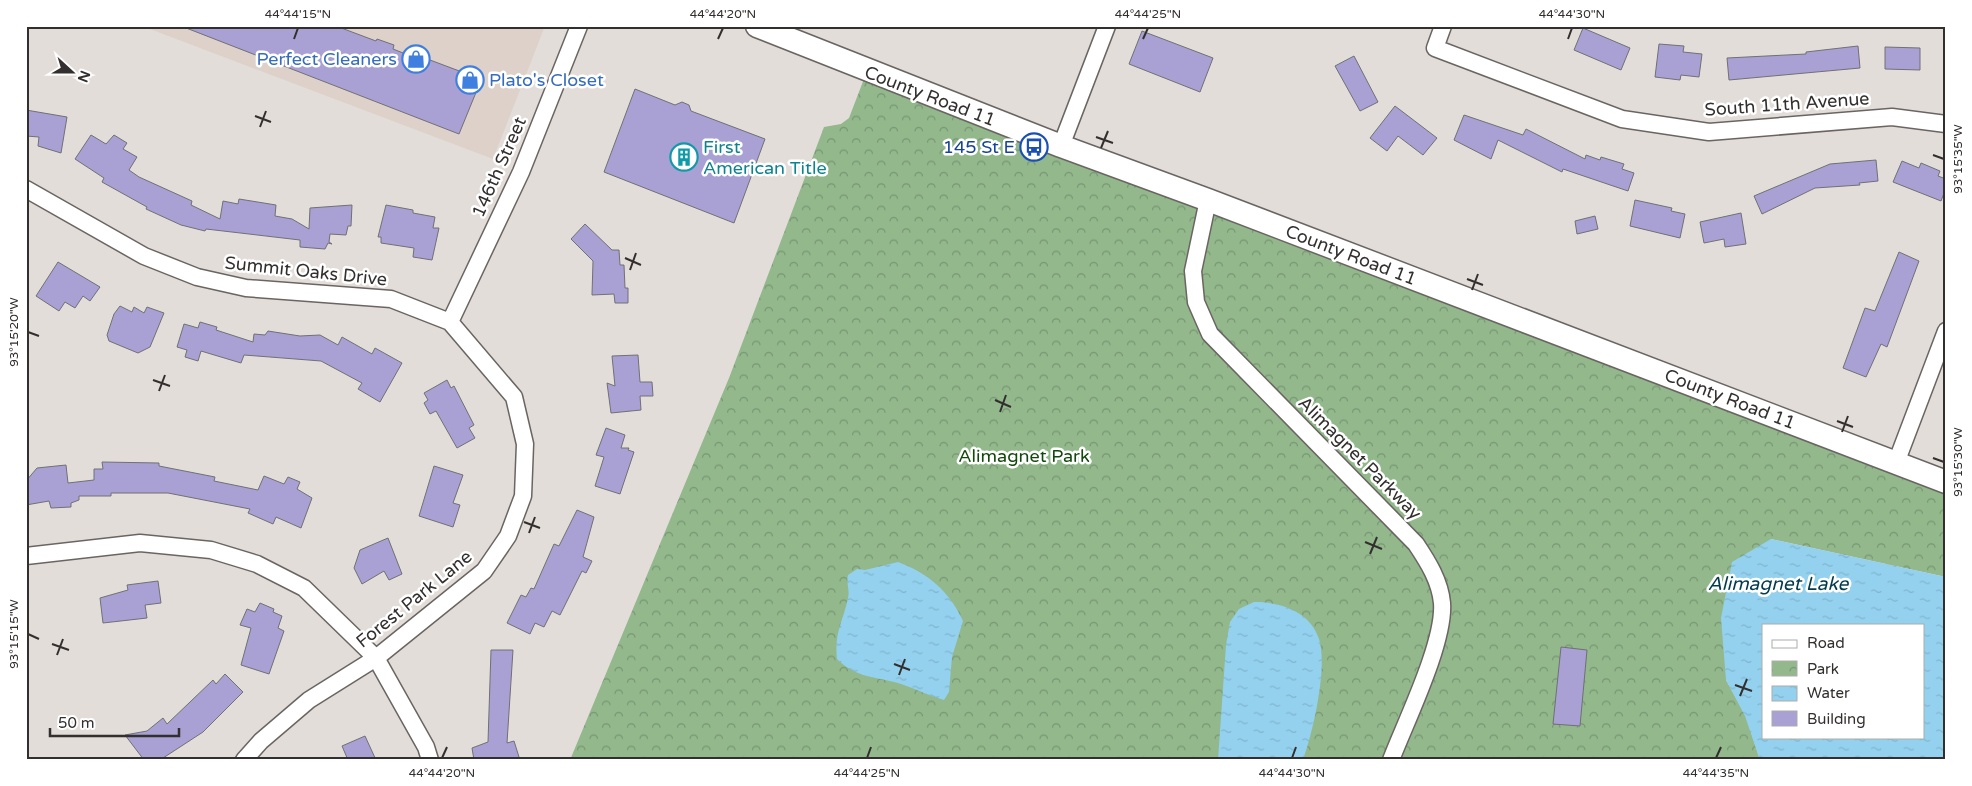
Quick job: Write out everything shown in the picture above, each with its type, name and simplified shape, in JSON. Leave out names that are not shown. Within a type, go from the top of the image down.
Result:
[{"type":"street","name":"146th Street","points":[[450,322],[521,172],[579,26]]},
{"type":"street","name":"County Road 11","points":[[757,26],[1061,146],[1208,200],[1946,482]]},
{"type":"street","points":[[1061,146],[1107,26]]},
{"type":"street","name":"South 11th Avenue","points":[[1443,26],[1435,48],[1622,118],[1709,132],[1892,117],[1946,124]]},
{"type":"street","name":"Summit Oaks Drive","points":[[26,189],[144,256],[197,277],[246,288],[391,299],[450,322]]},
{"type":"street","name":"Alimagnet Parkway","points":[[1208,200],[1193,271],[1196,302],[1210,334],[1416,544],[1434,571],[1442,604],[1436,644],[1392,760]]},
{"type":"street","name":"Forest Park Lane","points":[[244,760],[261,741],[309,700],[376,658],[484,571],[508,536],[523,496],[525,444],[514,397],[450,322]]},
{"type":"street","points":[[1896,462],[1946,331]]},
{"type":"street","points":[[26,556],[140,544],[211,550],[257,564],[304,588],[376,658],[426,747],[430,760]]},
{"type":"shaded area","points":[[142,26],[545,26],[493,159]]},
{"type":"green space","name":"Alimagnet Park","points":[[867,71],[1946,482],[1946,577],[1771,539],[1726,680],[1746,716],[1760,760],[570,760],[729,378],[824,127],[841,124],[849,118]]},
{"type":"water","name":"Alimagnet Lake","points":[[1771,539],[1946,577],[1946,760],[1760,760],[1745,716],[1726,680],[1721,618],[1732,562]]},
{"type":"water","points":[[898,562],[919,572],[945,592],[963,621],[952,657],[949,692],[944,700],[892,681],[859,674],[837,659],[838,634],[848,595],[848,575],[857,569],[865,570]]},
{"type":"water","points":[[1254,602],[1284,606],[1293,610],[1309,621],[1319,639],[1322,666],[1321,682],[1315,717],[1303,760],[1218,760],[1226,645],[1230,622],[1239,609]]},
{"type":"building","points":[[181,26],[336,26],[376,41],[377,39],[394,45],[393,49],[421,60],[422,57],[470,75],[477,90],[459,134]]},
{"type":"building","points":[[1583,28],[1630,48],[1621,70],[1574,50]]},
{"type":"building","points":[[1142,31],[1213,58],[1200,92],[1129,64]]},
{"type":"building","points":[[1659,44],[1684,46],[1683,52],[1702,54],[1699,77],[1681,75],[1680,80],[1655,77]]},
{"type":"building","points":[[1858,46],[1860,68],[1729,80],[1727,58],[1806,54],[1806,52]]},
{"type":"building","points":[[1885,47],[1920,48],[1920,70],[1885,69]]},
{"type":"building","points":[[1354,56],[1378,102],[1360,111],[1335,66]]},
{"type":"building","name":"First American Title","points":[[635,89],[675,105],[682,102],[689,105],[691,111],[765,139],[734,223],[604,172]]},
{"type":"building","points":[[1395,106],[1437,138],[1423,155],[1398,136],[1387,151],[1370,138]]},
{"type":"building","points":[[26,110],[67,117],[61,153],[38,146],[39,137],[26,136]]},
{"type":"building","points":[[1464,115],[1523,135],[1526,129],[1585,159],[1586,155],[1600,160],[1601,157],[1624,164],[1622,169],[1634,173],[1628,191],[1563,169],[1562,172],[1498,140],[1491,159],[1454,140]]},
{"type":"building","points":[[91,135],[106,144],[114,135],[127,143],[123,149],[137,157],[129,170],[139,177],[192,201],[191,205],[220,219],[223,201],[238,204],[239,199],[276,205],[275,216],[292,219],[309,229],[310,208],[352,205],[351,226],[348,226],[346,235],[330,234],[329,242],[332,244],[328,243],[325,249],[300,247],[300,240],[206,229],[205,231],[181,225],[146,209],[147,207],[102,182],[104,178],[75,159]]},
{"type":"building","points":[[1876,160],[1878,181],[1859,183],[1860,185],[1815,188],[1762,214],[1754,196],[1830,164]]},
{"type":"building","points":[[1902,161],[1919,168],[1921,163],[1940,171],[1938,176],[1946,179],[1946,188],[1941,201],[1893,182]]},
{"type":"building","points":[[1635,200],[1672,208],[1671,211],[1685,214],[1680,238],[1630,226]]},
{"type":"building","points":[[386,205],[413,210],[413,213],[435,217],[433,228],[439,228],[432,260],[413,257],[414,248],[381,243],[381,237],[378,237]]},
{"type":"building","points":[[1741,213],[1746,244],[1725,247],[1724,239],[1704,243],[1700,222]]},
{"type":"building","points":[[1595,216],[1598,229],[1577,234],[1575,221]]},
{"type":"building","points":[[585,224],[612,250],[619,250],[620,265],[624,265],[625,288],[628,288],[628,303],[615,303],[614,294],[592,295],[593,261],[571,239]]},
{"type":"building","points":[[1899,252],[1919,261],[1887,347],[1881,344],[1866,377],[1843,368],[1865,308],[1875,311]]},
{"type":"building","points":[[58,262],[100,287],[90,301],[83,296],[75,308],[65,302],[59,311],[36,296]]},
{"type":"building","points":[[120,306],[132,312],[134,307],[144,313],[147,307],[164,313],[150,347],[138,353],[109,341],[107,335],[114,314]]},
{"type":"building","points":[[200,322],[217,327],[216,330],[253,342],[254,334],[265,335],[268,331],[300,336],[320,335],[338,345],[342,337],[372,354],[375,348],[402,363],[380,402],[358,389],[362,383],[321,361],[244,355],[241,363],[201,351],[198,361],[185,357],[187,350],[177,347],[184,324],[198,328]]},
{"type":"building","points":[[638,355],[640,382],[652,382],[653,396],[640,396],[641,410],[611,413],[607,383],[615,386],[612,356]]},
{"type":"building","points":[[447,380],[451,388],[454,386],[474,425],[469,428],[475,438],[457,448],[436,411],[430,414],[424,403],[428,400],[424,393]]},
{"type":"building","points":[[606,428],[625,435],[621,448],[629,448],[628,450],[634,452],[620,494],[595,486],[604,457],[596,455]]},
{"type":"building","points":[[102,462],[159,463],[159,466],[215,477],[214,481],[258,490],[264,476],[284,484],[288,477],[300,482],[297,489],[312,498],[301,528],[276,517],[273,524],[248,513],[250,509],[168,493],[111,493],[111,496],[79,496],[79,500],[71,503],[71,507],[51,508],[49,501],[26,505],[26,481],[37,468],[66,465],[68,483],[94,480],[94,469],[103,469]]},
{"type":"building","points":[[434,466],[463,475],[453,503],[460,505],[453,527],[419,516]]},
{"type":"building","points":[[577,510],[594,517],[583,557],[592,561],[586,573],[582,571],[560,615],[552,611],[544,627],[535,623],[530,634],[507,623],[521,595],[526,597],[531,588],[534,589],[554,544],[559,546]]},
{"type":"building","points":[[388,538],[402,574],[389,580],[384,571],[362,584],[354,568],[360,550]]},
{"type":"building","points":[[158,581],[161,603],[145,605],[147,618],[103,623],[100,598],[128,590],[127,585]]},
{"type":"building","points":[[260,603],[274,609],[273,612],[282,616],[278,628],[284,631],[269,674],[241,665],[251,628],[240,625],[247,609],[255,612]]},
{"type":"building","points":[[1561,647],[1587,650],[1580,726],[1553,724]]},
{"type":"building","points":[[491,650],[513,650],[507,743],[514,741],[519,757],[512,760],[474,760],[472,748],[488,742]]},
{"type":"building","points":[[225,674],[243,692],[203,732],[160,760],[144,760],[125,735],[147,731],[163,718],[167,724],[213,680],[216,684]]},
{"type":"building","points":[[365,736],[376,760],[348,760],[342,746]]},
{"type":"place","name":"Perfect Cleaners","points":[[416,59]]},
{"type":"place","name":"Plato's Closet","points":[[470,80]]},
{"type":"place","name":"145 St E","points":[[1034,147]]},
{"type":"place","name":"First American Title","points":[[684,157]]}]
